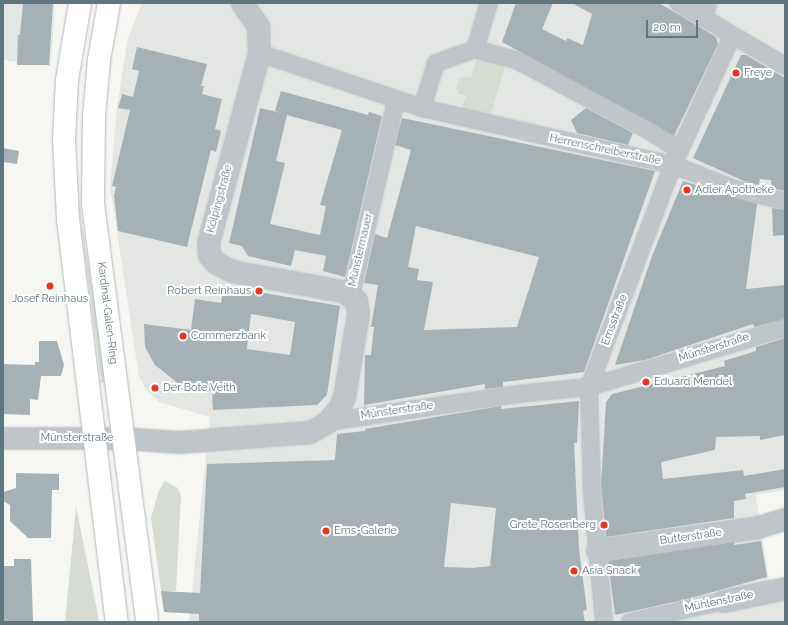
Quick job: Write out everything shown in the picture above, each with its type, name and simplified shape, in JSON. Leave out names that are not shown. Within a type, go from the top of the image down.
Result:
[{"type":"main road","points":[[80,3],[67,80],[64,139],[68,219],[116,622]]},
{"type":"main road","name":"Kardinal-Galen-Ring","points":[[109,3],[99,60],[94,116],[93,204],[122,438],[147,622]]},
{"type":"street","name":"Kolpingstraße","points":[[242,3],[258,26],[259,53],[208,243],[209,255],[216,263],[232,271],[342,291],[351,295]]},
{"type":"street","points":[[422,108],[436,63],[475,48],[489,3]]},
{"type":"street","points":[[678,3],[785,66]]},
{"type":"street","points":[[704,19],[708,3]]},
{"type":"street","name":"Emsstraße","points":[[604,622],[597,550],[589,432],[589,387],[679,150],[732,36]]},
{"type":"street","name":"Herrenschreiberstraße","points":[[475,48],[516,60],[646,129],[679,150]]},
{"type":"street","name":"Herrenschreiberstraße","points":[[259,53],[422,108],[673,165],[735,189],[785,201]]},
{"type":"street","name":"Münstermauer","points":[[318,427],[334,416],[344,398],[358,313],[356,300],[351,295],[396,100]]},
{"type":"street","name":"Münsterstraße","points":[[3,438],[122,438],[179,442],[407,416],[589,387],[785,328]]},
{"type":"street","name":"Butterstraße","points":[[597,550],[758,527],[785,519]]},
{"type":"street","name":"Mühlenstraße","points":[[630,622],[785,588]]},
{"type":"shaded area","points":[[3,3],[55,3],[51,66],[3,60]]},
{"type":"shaded area","points":[[142,3],[785,3],[785,490],[756,495],[769,581],[783,593],[785,622],[189,622],[210,417],[159,402],[147,391],[139,377],[110,186],[117,107],[128,38]]},
{"type":"shaded area","points":[[477,57],[505,66],[490,117],[461,110],[466,96],[459,94],[456,88],[459,79],[465,76],[471,78]]},
{"type":"shaded area","points":[[77,192],[107,382],[101,383]]},
{"type":"shaded area","points":[[165,481],[178,488],[181,496],[176,591],[161,591],[151,518],[159,490]]},
{"type":"shaded area","points":[[76,507],[97,610],[99,622],[65,622]]},
{"type":"building","points":[[23,3],[53,3],[49,65],[17,65],[18,35],[20,35]]},
{"type":"building","points":[[516,3],[553,3],[542,29],[566,41],[567,38],[583,45],[592,14],[572,3],[659,3],[716,37],[718,44],[674,136],[502,42]]},
{"type":"building","points":[[137,47],[207,64],[201,86],[204,86],[202,94],[222,99],[215,129],[221,131],[216,152],[211,150],[187,247],[118,231],[114,196],[116,187],[112,186],[130,110],[118,108],[122,94],[133,97],[139,71],[132,69]]},
{"type":"building","points":[[741,55],[746,55],[785,78],[785,191],[772,188],[771,180],[760,179],[759,185],[746,182],[693,158]]},
{"type":"building","points":[[281,91],[368,115],[369,112],[382,116],[345,277],[323,271],[326,256],[295,250],[291,266],[248,256],[242,246],[229,243],[260,108],[286,114],[275,111]],"holes":[[[287,115],[342,130],[320,205],[326,206],[320,235],[270,224],[285,163],[276,161]]]},
{"type":"building","points":[[586,108],[633,133],[628,145],[577,133],[571,120]]},
{"type":"building","points":[[402,118],[655,171],[584,372],[503,382],[503,387],[485,389],[485,384],[364,405],[365,355],[371,355],[374,327],[371,327],[378,285],[364,283],[375,234],[387,238],[411,150],[395,145]],"holes":[[[416,226],[539,257],[517,327],[424,330],[433,282],[417,280],[419,269],[408,267]]]},
{"type":"building","points":[[3,148],[19,151],[17,164],[3,162]]},
{"type":"building","points":[[683,181],[757,204],[746,289],[785,285],[785,319],[754,327],[753,324],[645,360],[615,365],[652,256]]},
{"type":"building","points":[[772,208],[785,210],[785,235],[773,236]]},
{"type":"building","points":[[224,286],[340,306],[327,395],[317,405],[213,410],[212,391],[179,384],[155,365],[145,347],[144,324],[191,330],[195,299],[221,303]],"holes":[[[251,314],[295,322],[290,355],[247,349]]]},
{"type":"building","points":[[785,338],[785,435],[760,440],[760,436],[716,437],[715,450],[661,462],[663,479],[743,470],[744,476],[785,469],[785,487],[745,494],[746,499],[734,501],[734,518],[606,537],[601,485],[606,402],[612,394],[725,366],[724,361],[756,351],[756,347]]},
{"type":"building","points":[[39,341],[57,341],[64,365],[61,376],[41,376],[38,400],[30,399],[30,415],[3,414],[3,364],[35,365],[35,362],[39,362]]},
{"type":"building","name":"Ems-Galerie","points":[[579,401],[577,443],[574,443],[579,549],[587,610],[583,611],[585,622],[199,622],[199,614],[164,612],[161,591],[200,593],[207,464],[335,460],[337,434],[365,431],[365,429],[501,406],[501,409]],"holes":[[[451,503],[496,508],[490,566],[473,568],[444,567]]]},
{"type":"building","points":[[16,473],[59,474],[59,490],[52,490],[51,538],[28,538],[10,521],[10,505],[3,501],[3,492],[16,488]]},
{"type":"building","points":[[761,541],[767,577],[687,599],[615,615],[608,561],[734,542],[734,545]]},
{"type":"building","points":[[14,559],[31,559],[33,622],[3,622],[3,566],[14,566]]},
{"type":"place","name":"Freye","points":[[736,73]]},
{"type":"place","name":"Adler Apotheke","points":[[687,190]]},
{"type":"place","name":"Josef Reinhaus","points":[[50,286]]},
{"type":"place","name":"Robert Reinhaus","points":[[259,291]]},
{"type":"place","name":"Commerzbank","points":[[183,336]]},
{"type":"place","name":"Eduard Mendel","points":[[646,382]]},
{"type":"place","name":"Der Bote Veith","points":[[155,388]]},
{"type":"place","name":"Grete Rosenberg","points":[[604,525]]},
{"type":"place","name":"Ems-Galerie","points":[[326,531]]},
{"type":"place","name":"Asia Snack","points":[[574,571]]}]
